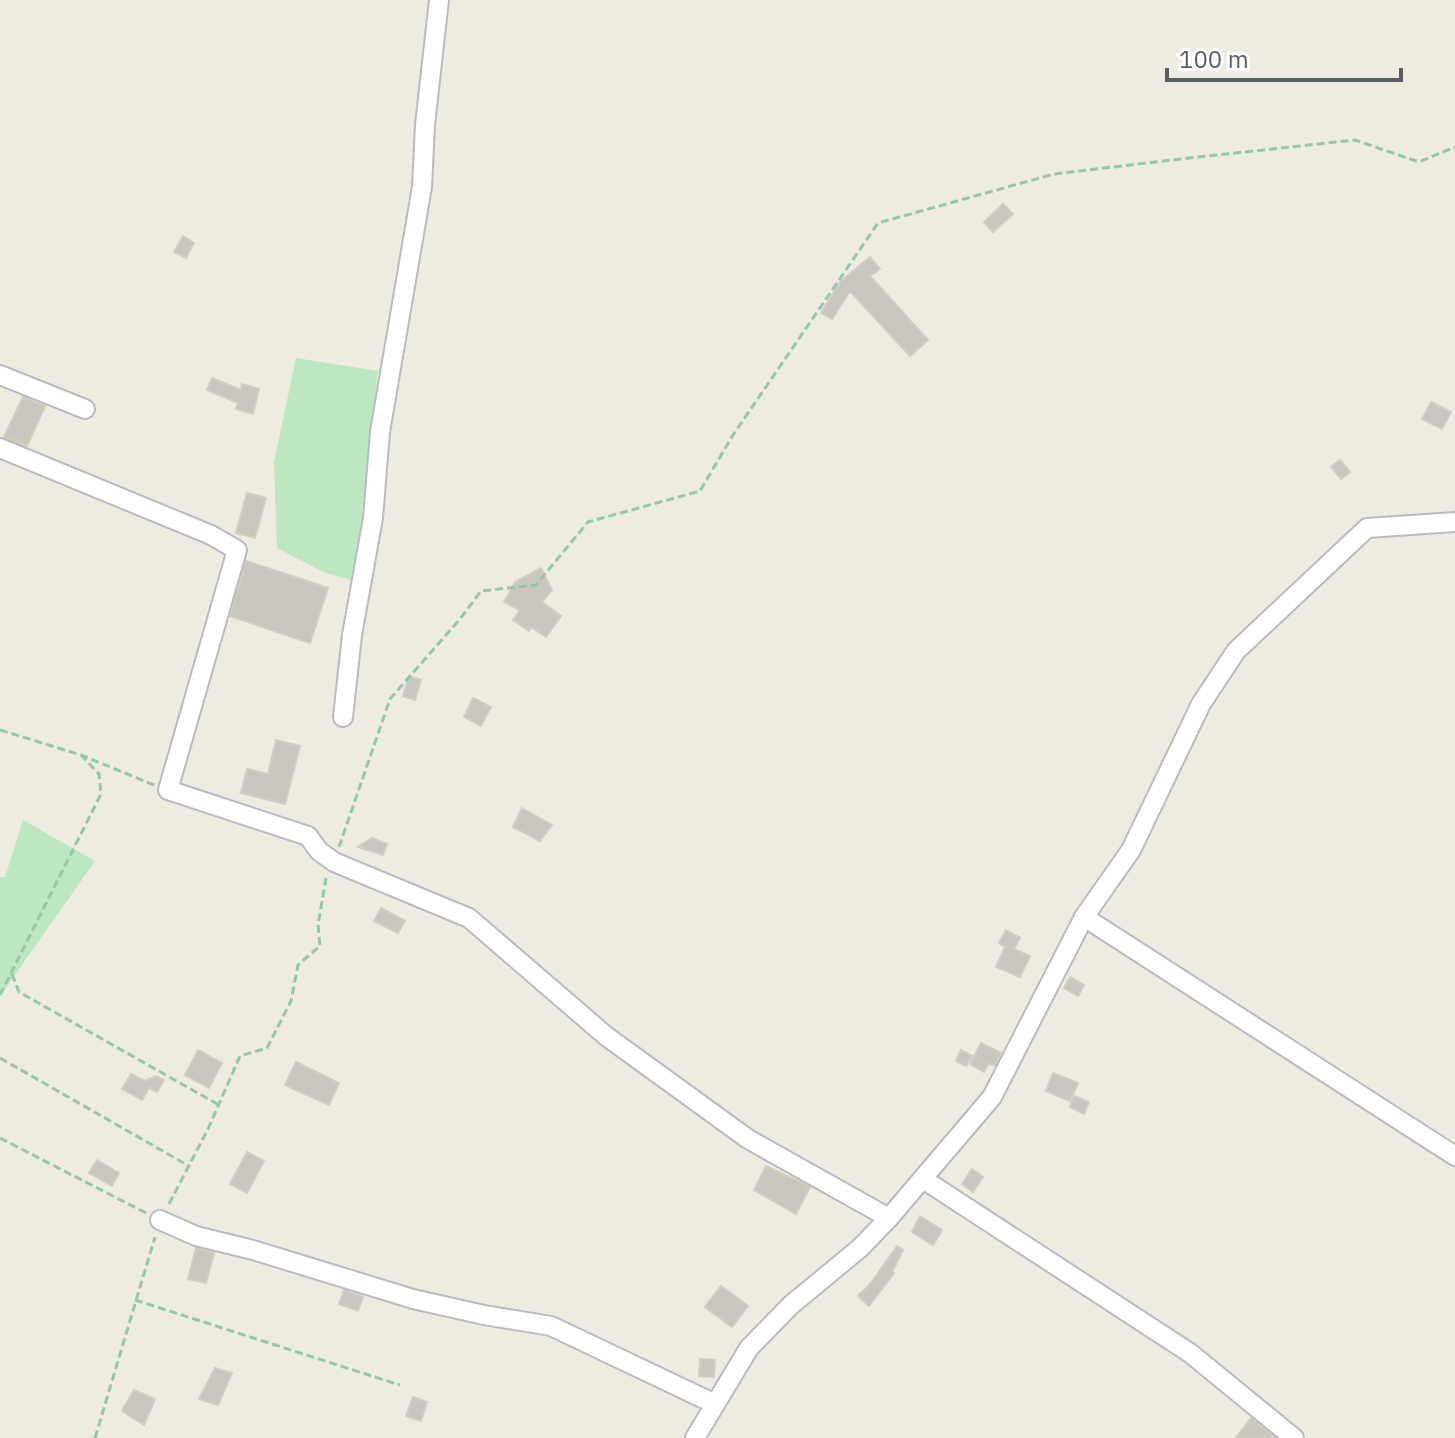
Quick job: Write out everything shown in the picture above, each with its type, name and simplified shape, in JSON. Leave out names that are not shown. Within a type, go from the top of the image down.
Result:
[{"type":"street","points":[[343,717],[352,635],[373,518],[380,432],[422,187],[425,125],[439,0]]},
{"type":"street","points":[[0,375],[85,409]]},
{"type":"street","points":[[0,448],[211,535],[237,550],[168,790],[308,836],[330,870],[469,918],[606,1036],[748,1139],[889,1218]]},
{"type":"street","points":[[695,1438],[749,1348],[791,1305],[860,1248],[992,1097],[1084,917],[1131,850],[1201,704],[1236,651],[1367,528],[1455,522]]},
{"type":"street","points":[[1084,917],[1455,1156]]},
{"type":"street","points":[[923,1179],[1190,1353],[1294,1438]]},
{"type":"street","points":[[160,1220],[196,1236],[253,1250],[413,1299],[551,1326],[715,1404]]},
{"type":"path","points":[[95,1438],[160,1220],[219,1105],[240,1056],[267,1048],[291,1001],[298,965],[320,946],[318,925],[330,870],[390,699],[481,591],[536,585],[588,522],[700,491],[733,435],[878,223],[1054,174],[1355,140],[1419,162],[1455,147]]},
{"type":"path","points":[[0,730],[81,755],[168,790]]},
{"type":"path","points":[[0,995],[101,794],[99,774],[81,755]]},
{"type":"path","points":[[11,972],[19,992],[219,1105]]},
{"type":"path","points":[[0,1058],[189,1166]]},
{"type":"path","points":[[0,1138],[160,1220]]},
{"type":"path","points":[[135,1300],[400,1385]]},
{"type":"green space","points":[[296,358],[378,371],[355,581],[325,573],[277,548],[274,462]]},
{"type":"green space","points":[[23,820],[95,861],[0,996],[0,877],[5,877]]},
{"type":"building","points":[[1003,204],[1013,214],[993,232],[984,222]]},
{"type":"building","points":[[183,236],[194,243],[186,258],[174,252]]},
{"type":"building","points":[[870,257],[880,269],[870,276],[928,340],[910,356],[850,291],[832,319],[821,313],[840,282]]},
{"type":"building","points":[[212,378],[241,390],[242,384],[259,389],[253,414],[236,409],[238,403],[207,390]]},
{"type":"building","points":[[23,397],[45,406],[27,446],[4,437]]},
{"type":"building","points":[[1431,402],[1451,412],[1442,429],[1422,419]]},
{"type":"building","points":[[1340,460],[1350,472],[1341,479],[1331,467]]},
{"type":"building","points":[[247,493],[266,498],[255,538],[236,533]]},
{"type":"building","points":[[246,561],[328,588],[310,643],[230,616]]},
{"type":"building","points":[[541,568],[552,590],[542,602],[561,616],[546,637],[531,627],[529,631],[513,620],[520,610],[504,602],[515,582]]},
{"type":"building","points":[[409,676],[421,680],[415,700],[403,696]]},
{"type":"building","points":[[473,698],[491,707],[481,726],[464,717]]},
{"type":"building","points":[[276,740],[300,746],[285,804],[241,793],[247,769],[268,774]]},
{"type":"building","points":[[522,808],[552,825],[540,841],[513,827]]},
{"type":"building","points":[[372,838],[387,844],[383,855],[358,847]]},
{"type":"building","points":[[381,908],[405,921],[398,933],[374,921]]},
{"type":"building","points":[[1006,930],[1020,938],[1014,949],[1030,956],[1020,977],[996,967],[1005,947],[999,943]]},
{"type":"building","points":[[1070,977],[1084,985],[1078,996],[1064,988]]},
{"type":"building","points":[[981,1043],[1001,1053],[995,1066],[989,1063],[984,1072],[970,1064]]},
{"type":"building","points":[[198,1050],[222,1063],[209,1088],[185,1075]]},
{"type":"building","points":[[961,1050],[972,1056],[966,1066],[956,1061]]},
{"type":"building","points":[[296,1062],[339,1083],[329,1105],[285,1085]]},
{"type":"building","points":[[1053,1073],[1078,1083],[1070,1101],[1046,1091]]},
{"type":"building","points":[[131,1074],[145,1081],[156,1076],[164,1080],[157,1092],[149,1088],[142,1100],[122,1089]]},
{"type":"building","points":[[1074,1096],[1089,1102],[1084,1114],[1070,1107]]},
{"type":"building","points":[[247,1152],[264,1161],[247,1193],[230,1184]]},
{"type":"building","points":[[97,1160],[119,1173],[112,1186],[89,1173]]},
{"type":"building","points":[[766,1166],[810,1187],[796,1214],[754,1190]]},
{"type":"building","points":[[972,1169],[983,1177],[973,1192],[962,1184]]},
{"type":"building","points":[[920,1216],[942,1230],[933,1245],[912,1232]]},
{"type":"building","points":[[897,1246],[903,1250],[894,1273],[869,1306],[858,1296]]},
{"type":"building","points":[[196,1248],[214,1253],[206,1283],[188,1279]]},
{"type":"building","points":[[721,1286],[748,1306],[732,1327],[705,1307]]},
{"type":"building","points":[[344,1290],[363,1297],[358,1311],[339,1304]]},
{"type":"building","points":[[700,1359],[715,1360],[714,1377],[699,1376]]},
{"type":"building","points":[[215,1368],[232,1373],[218,1405],[199,1399]]},
{"type":"building","points":[[134,1390],[155,1399],[144,1425],[122,1411]]},
{"type":"building","points":[[413,1397],[427,1402],[421,1421],[406,1416]]},
{"type":"building","points":[[1251,1418],[1275,1438],[1236,1438]]}]
